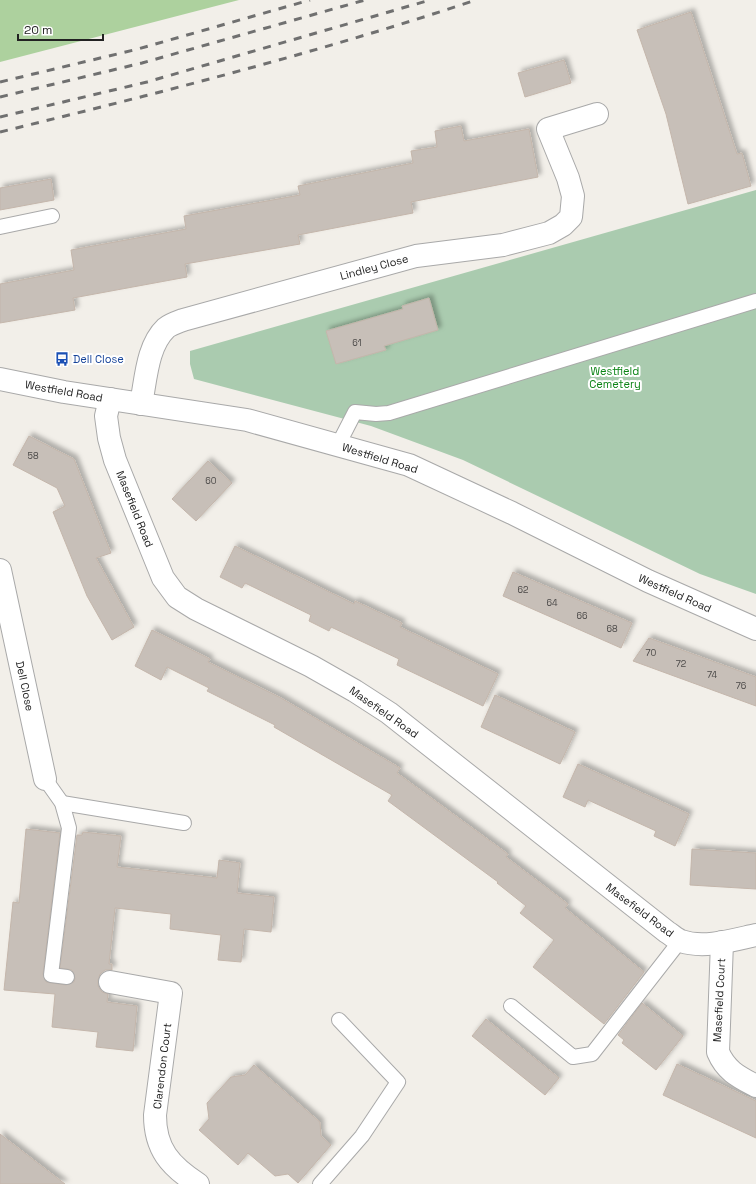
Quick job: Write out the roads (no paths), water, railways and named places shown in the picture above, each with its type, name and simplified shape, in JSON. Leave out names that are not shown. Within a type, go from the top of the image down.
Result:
[{"type":"street","name":"Lindley Close","points":[[140,404],[152,349],[158,337],[167,327],[183,320],[416,256],[503,245],[549,233],[563,225],[571,217],[573,196],[568,178],[548,129],[597,114]]},
{"type":"street","name":"Westfield Road","points":[[0,379],[140,404],[210,413],[247,420],[408,465],[512,513],[648,581],[756,629]]},
{"type":"street","name":"Masefield Road","points":[[110,399],[106,416],[109,438],[115,460],[163,578],[177,597],[196,609],[311,666],[355,691],[389,713],[568,855],[667,932],[680,940],[696,943],[722,942],[756,935]]},
{"type":"street","name":"Dell Close","points":[[0,570],[45,779]]},
{"type":"street","name":"Masefield Court","points":[[722,942],[718,1052],[722,1061],[731,1072],[756,1086]]},
{"type":"street","name":"Clarendon Court","points":[[110,982],[171,993],[155,1115],[155,1132],[168,1159],[181,1173],[198,1184]]},
{"type":"lane","points":[[0,228],[52,216]]},
{"type":"lane","points":[[338,445],[355,412],[376,414],[389,413],[756,301]]},
{"type":"lane","points":[[45,779],[62,802],[69,828],[51,975],[67,977]]},
{"type":"lane","points":[[62,802],[184,823]]},
{"type":"lane","points":[[511,1006],[574,1057],[592,1054],[680,940]]},
{"type":"lane","points":[[320,1184],[362,1136],[398,1082],[339,1020]]},
{"type":"railway","points":[[0,82],[138,49],[310,0]]},
{"type":"railway","points":[[0,97],[142,63],[365,0]]},
{"type":"railway","points":[[0,117],[147,82],[430,0]]},
{"type":"railway","points":[[0,132],[240,71],[358,37],[476,0]]},
{"type":"place","name":"Dell Close","points":[[62,359]]},
{"type":"park label","name":"Westfield Cemetery","points":[[615,377]]}]
